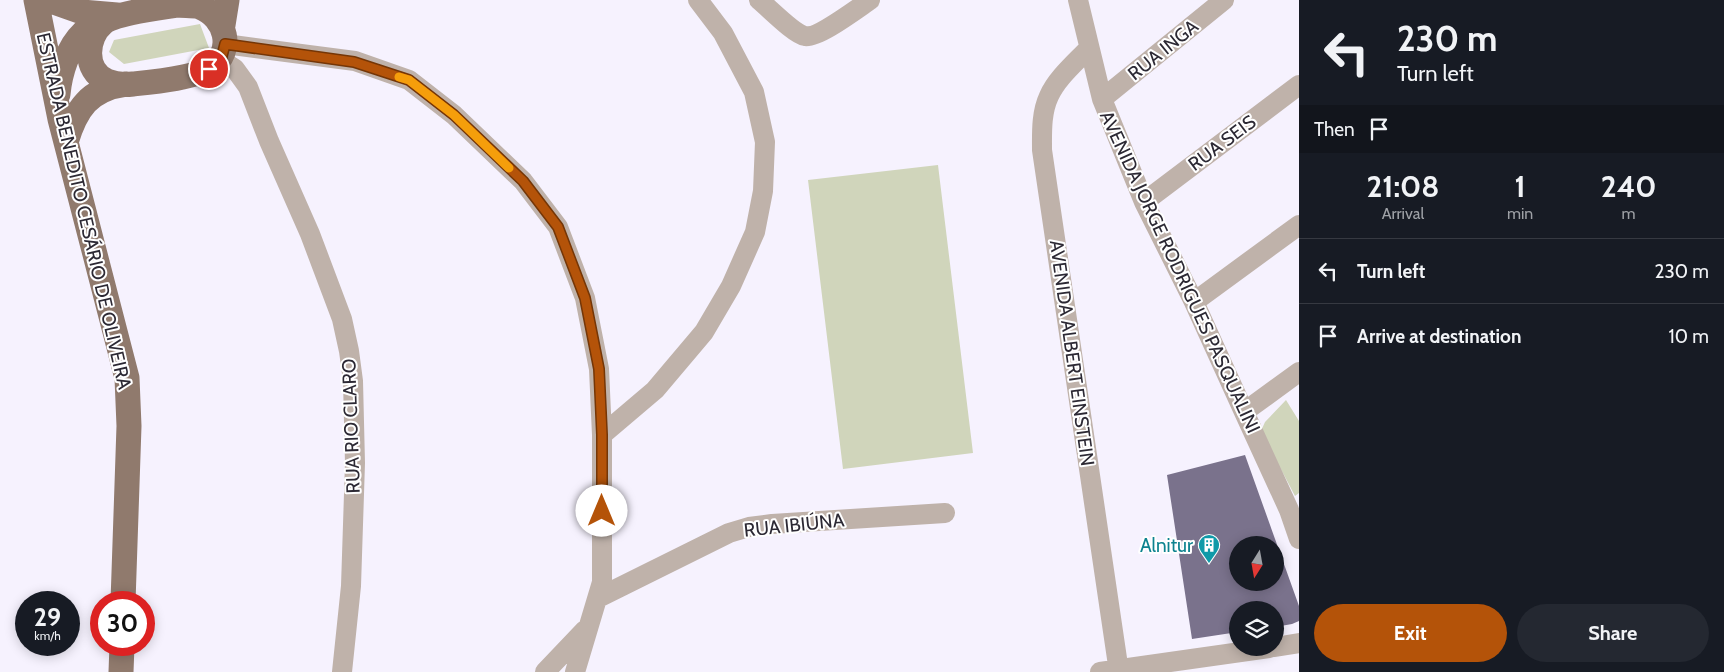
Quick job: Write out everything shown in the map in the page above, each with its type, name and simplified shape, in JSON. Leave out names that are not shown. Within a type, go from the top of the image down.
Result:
[{"type":"main road","name":"ESTRADA BENEDITO CESÁRIO DE OLIVEIRA","points":[[36,0],[66,142],[127,378],[129,426],[123,591]]},
{"type":"main road","points":[[48,0],[82,12],[114,19]]},
{"type":"main road","points":[[44,39],[66,62],[90,76],[116,83],[159,81],[184,76],[209,69],[223,43],[227,0]]},
{"type":"main road","points":[[57,104],[59,88],[72,47],[84,32],[114,19],[151,8],[203,4],[213,15],[223,43]]},
{"type":"main road","points":[[114,19],[93,37],[89,53],[93,70],[116,83]]},
{"type":"main road","points":[[66,142],[72,123],[84,103],[99,92],[115,86],[116,83]]},
{"type":"main road","points":[[121,672],[122,656]]},
{"type":"street","points":[[602,435],[654,390],[704,332],[731,286],[755,232],[763,191],[765,142],[754,92],[723,33],[698,0]]},
{"type":"street","points":[[759,0],[797,33],[807,37],[840,20],[870,0]]},
{"type":"street","name":"AVENIDA JORGE RODRIGUES PASQUALINI","points":[[1078,0],[1102,99],[1144,202],[1194,302],[1244,412],[1294,506],[1299,539]]},
{"type":"street","name":"RUA INGA","points":[[1102,99],[1224,0]]},
{"type":"street","points":[[223,43],[354,62],[409,80],[454,115],[523,181],[558,227],[585,298],[599,369],[602,435],[602,582],[575,672]]},
{"type":"street","name":"RUA RIO CLARO","points":[[223,43],[235,69],[248,86],[310,234],[342,319],[349,351],[353,381],[355,463],[351,586],[342,672]]},
{"type":"street","name":"AVENIDA ALBERT EINSTEIN","points":[[1089,48],[1059,80],[1049,97],[1042,124],[1042,150],[1113,671]]},
{"type":"street","name":"RUA SEIS","points":[[1144,202],[1299,85]]},
{"type":"street","points":[[1194,302],[1299,225]]},
{"type":"street","points":[[1244,412],[1299,372]]},
{"type":"street","name":"RUA IBIÚNA","points":[[598,598],[729,533],[749,528],[772,524],[945,513]]},
{"type":"street","points":[[545,672],[588,627]]},
{"type":"street","points":[[1284,646],[1299,643]]},
{"type":"street","points":[[1113,671],[1229,654]]},
{"type":"green space","points":[[200,24],[209,48],[124,64],[109,52],[114,40]]},
{"type":"green space","points":[[938,165],[973,453],[843,469],[808,180]]},
{"type":"green space","points":[[1286,400],[1299,421],[1299,493],[1295,496],[1261,431],[1265,422]]},
{"type":"building","name":"Alnitur","points":[[1245,455],[1274,536],[1229,536],[1229,591],[1284,591],[1284,564],[1299,606],[1299,621],[1284,625],[1284,601],[1229,601],[1229,633],[1192,639],[1167,475]]},
{"type":"slow traffic","points":[[399,77],[409,80],[454,115],[509,168]]},
{"type":"place","name":"Alnitur","points":[[1209,564]]},
{"type":"route","points":[[209,69],[221,60],[225,44],[354,62],[409,80],[454,115],[523,181],[558,227],[585,298],[599,369],[602,435],[602,511]]}]
